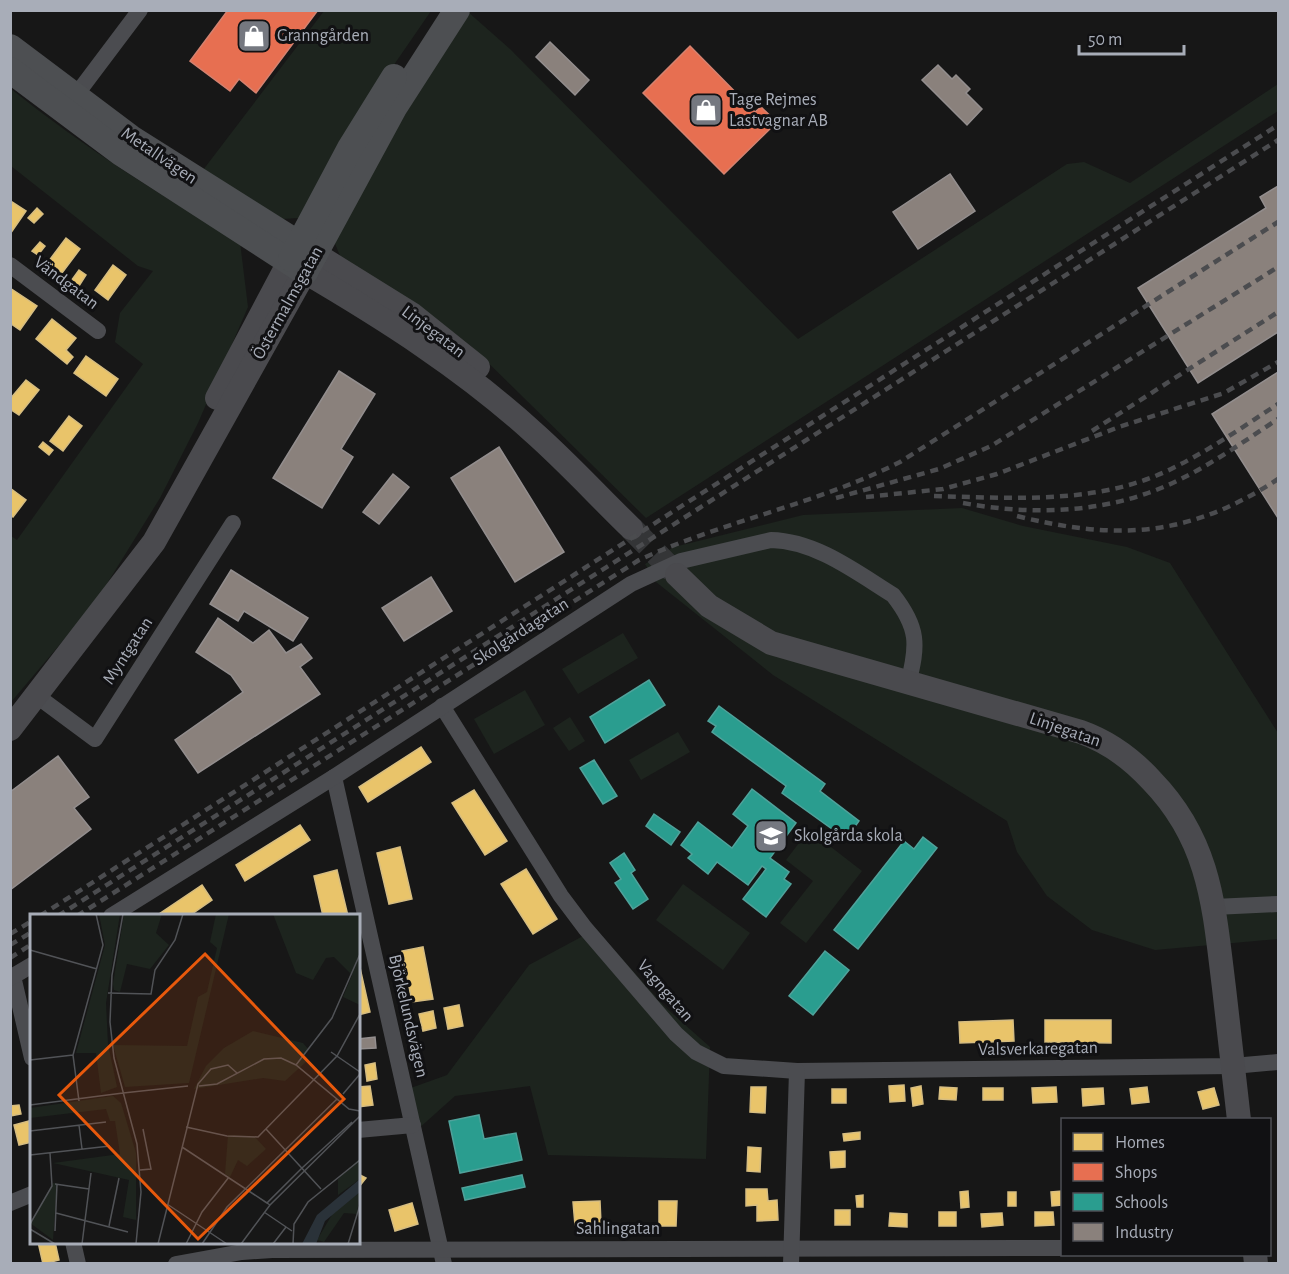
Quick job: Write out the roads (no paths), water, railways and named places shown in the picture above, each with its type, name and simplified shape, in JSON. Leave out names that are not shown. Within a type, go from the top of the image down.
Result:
[{"type":"main road","name":"Östermalmsgatan","points":[[302,258],[378,100],[441,10]]},
{"type":"main road","name":"Östermalmsgatan","points":[[302,258],[457,10]]},
{"type":"main road","name":"Metallvägen","points":[[10,47],[70,104],[156,177],[302,258]]},
{"type":"main road","name":"Metallvägen","points":[[10,70],[70,104]]},
{"type":"street","points":[[70,104],[140,10]]},
{"type":"street","name":"Linjegatan","points":[[302,258],[428,349],[534,432],[631,528]]},
{"type":"street","name":"Östermalmsgatan","points":[[10,729],[141,563],[160,533],[302,258]]},
{"type":"street","name":"Vändgatan","points":[[10,265],[98,331]]},
{"type":"street","name":"Myntgatan","points":[[37,696],[95,740],[233,523]]},
{"type":"street","name":"Skolgårdagatan","points":[[113,914],[334,777],[642,578],[681,561],[771,540],[786,540],[811,547],[893,595],[909,619],[915,642],[916,651],[908,684]]},
{"type":"street","name":"Linjegatan","points":[[677,575],[710,606],[771,643],[1094,737],[1118,750],[1166,795],[1188,826],[1204,861],[1214,907],[1239,1118]]},
{"type":"street","name":"Vagngatan","points":[[442,706],[561,896],[585,928],[676,1034],[696,1052],[724,1066],[797,1071]]},
{"type":"street","name":"Björkelundsvägen","points":[[334,777],[442,1256]]},
{"type":"street","points":[[1214,907],[1278,904]]},
{"type":"street","points":[[30,966],[12,977],[30,1050]]},
{"type":"street","name":"Valsverkaregatan","points":[[797,1071],[1233,1066],[1278,1062]]},
{"type":"street","points":[[792,1256],[797,1071]]},
{"type":"street","points":[[360,1130],[413,1125]]},
{"type":"street","points":[[10,1203],[30,1195]]},
{"type":"street","points":[[73,1244],[78,1263]]},
{"type":"street","name":"Sahlingatan","points":[[176,1263],[242,1252],[272,1250],[442,1256],[792,1256],[1061,1248]]},
{"type":"tunnel","points":[[631,528],[677,575]]},
{"type":"railway","points":[[43,914],[1278,125]]},
{"type":"railway","points":[[61,914],[1278,140]]},
{"type":"railway","points":[[80,914],[639,560],[704,534],[836,490],[900,462],[1278,222]]},
{"type":"railway","points":[[836,498],[939,469],[991,446],[1278,267]]},
{"type":"railway","points":[[1092,431],[1278,312]]},
{"type":"railway","points":[[866,497],[943,489],[997,474],[1119,427],[1224,393],[1278,362]]},
{"type":"railway","points":[[934,496],[1056,497],[1116,488],[1145,480],[1187,461],[1278,404]]},
{"type":"railway","points":[[963,503],[1009,509],[1056,510],[1126,500],[1182,478],[1215,460],[1278,419]]},
{"type":"railway","points":[[1017,516],[1088,529],[1120,531],[1152,529],[1183,523],[1214,513],[1278,479]]},
{"type":"railway","points":[[10,934],[30,922]]},
{"type":"railway","points":[[10,945],[30,933]]},
{"type":"railway","points":[[10,958],[30,945]]},
{"type":"place","name":"Granngården","points":[[254,36]]},
{"type":"place","name":"Tage Rejmes Lastvagnar AB","points":[[706,110]]},
{"type":"place","name":"Skolgårda skola","points":[[771,836]]}]
